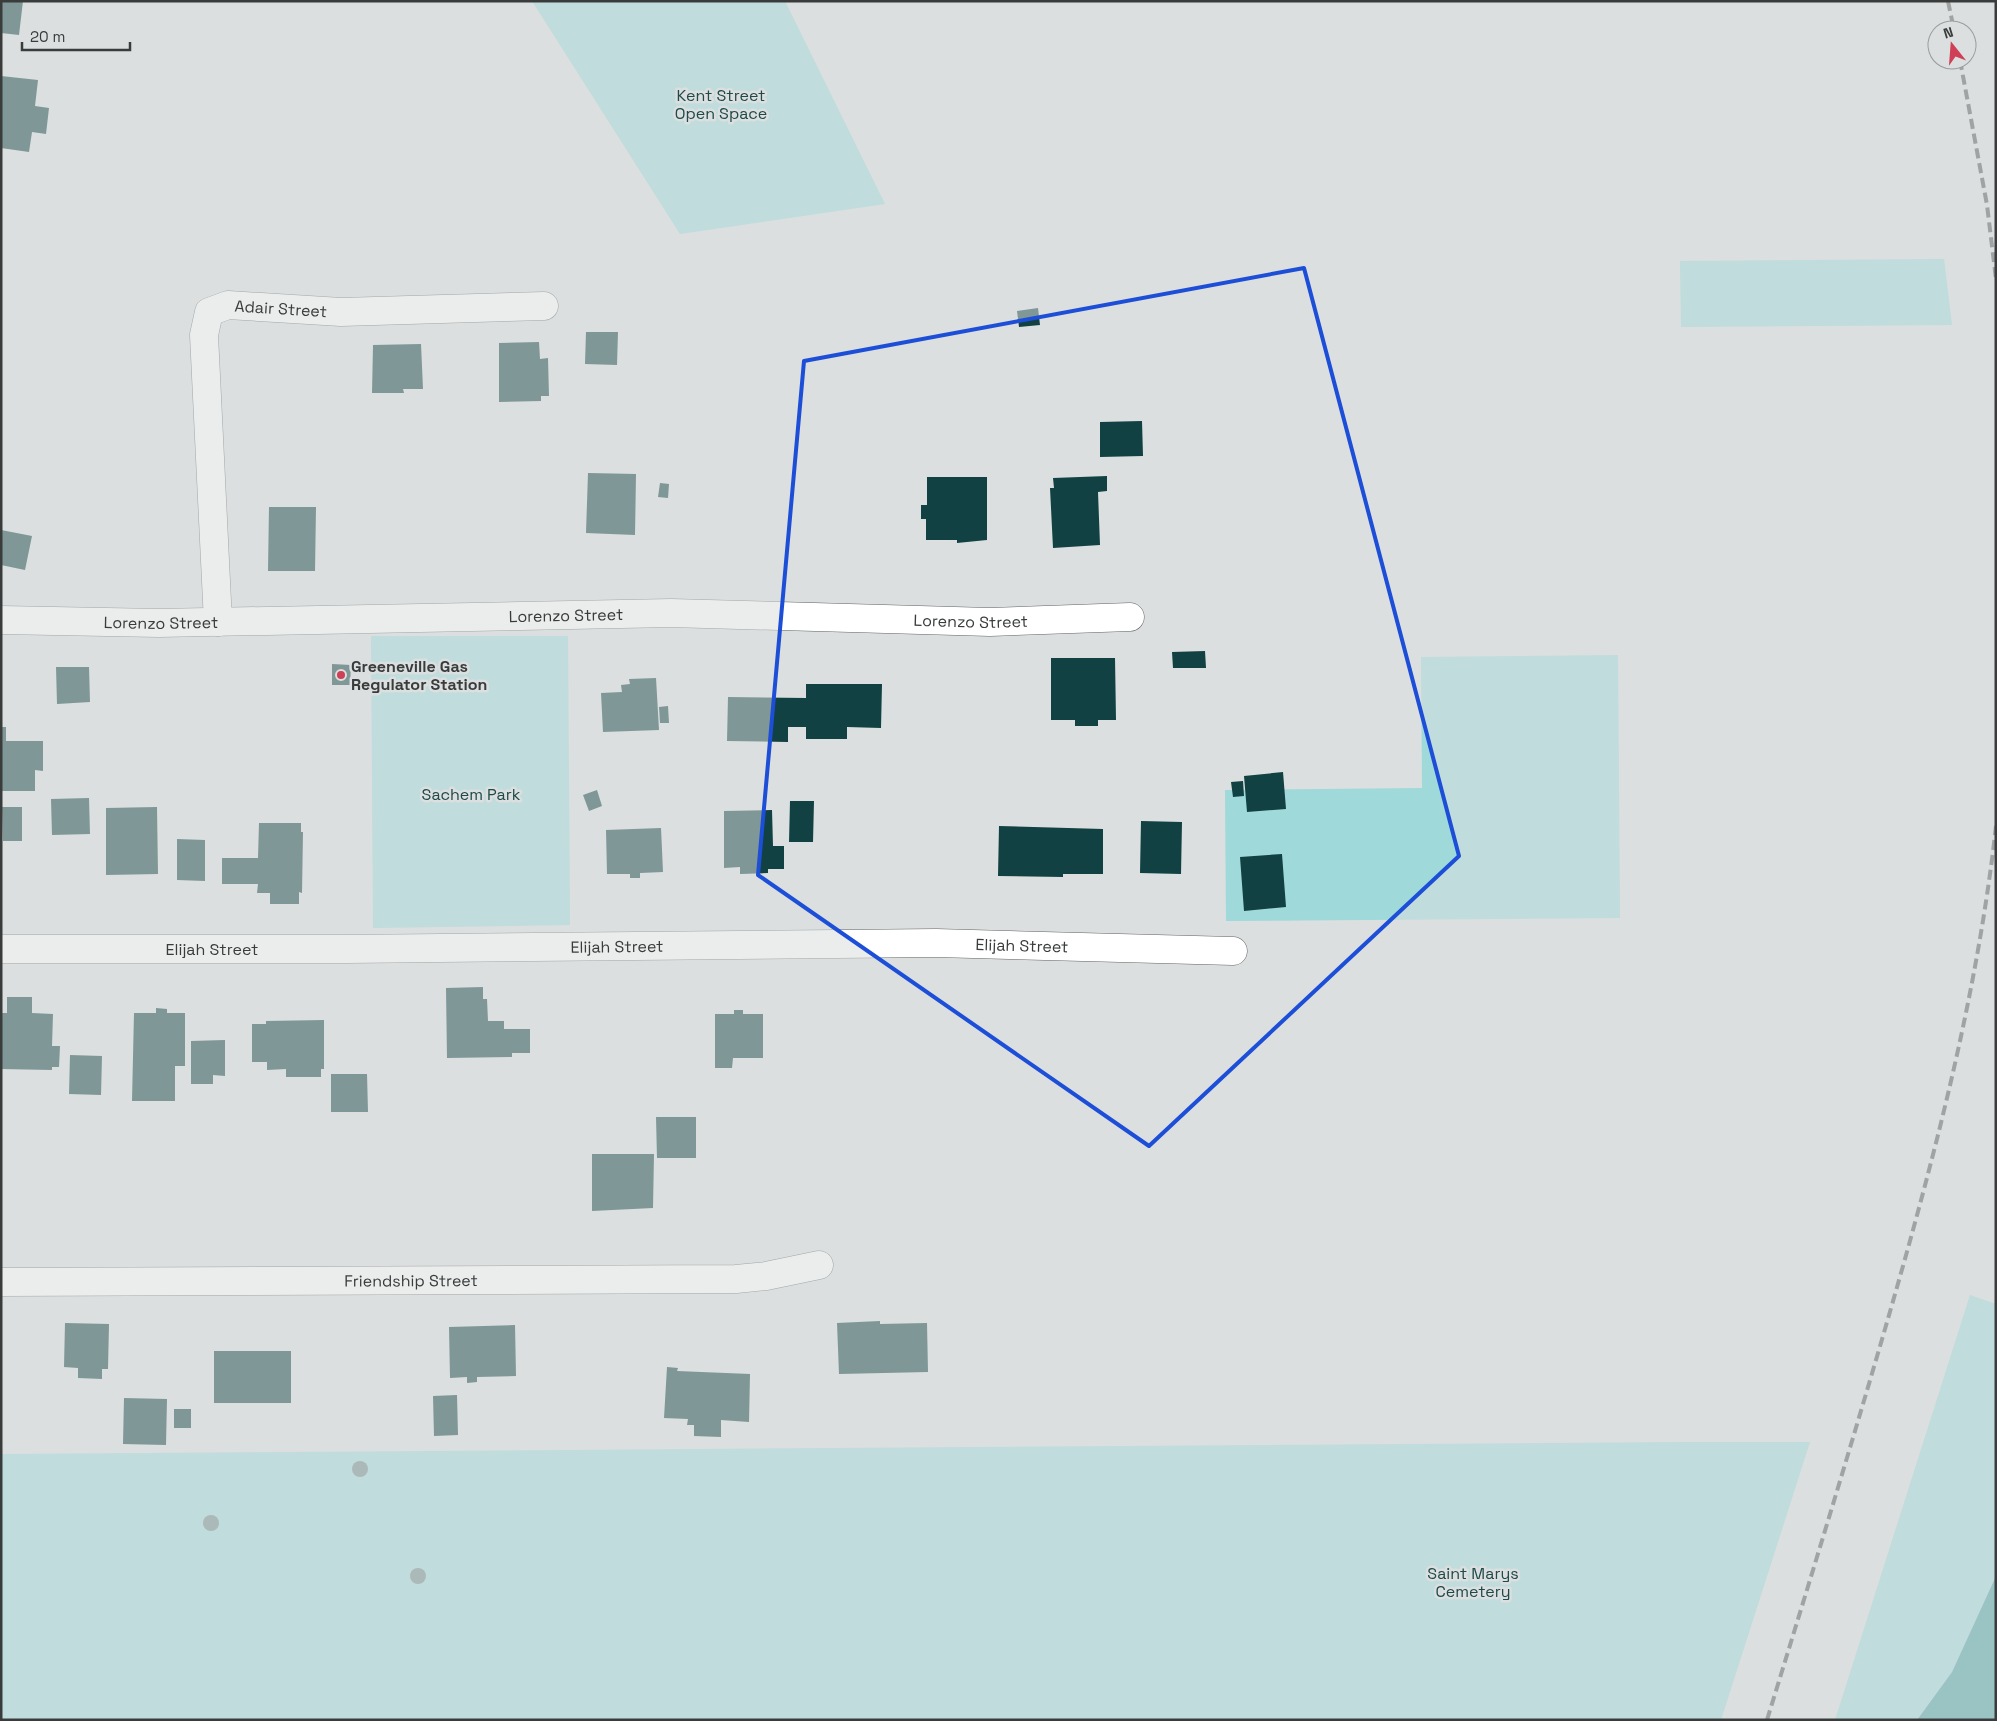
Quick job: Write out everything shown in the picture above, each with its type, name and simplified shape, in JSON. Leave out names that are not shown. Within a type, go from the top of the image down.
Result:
[{"type":"street","name":"Adair Street","points":[[218,622],[204,335],[209,312],[228,305],[341,312],[544,306]]},
{"type":"street","name":"Lorenzo Street","points":[[1,620],[159,623],[671,613],[990,622],[1130,617]]},
{"type":"street","name":"Elijah Street","points":[[1,949],[347,950],[943,943],[1233,951]]},
{"type":"street","name":"Friendship Street","points":[[1,1282],[736,1279],[766,1276],[819,1265]]},
{"type":"highlighted area","points":[[1304,268],[1459,856],[1149,1146],[758,875],[804,361]]},
{"type":"green space","name":"Kent Street Open Space","points":[[532,1],[785,1],[885,204],[680,234]]},
{"type":"green space","points":[[1944,259],[1952,325],[1681,327],[1680,261]]},
{"type":"green space","name":"Sachem Park","points":[[371,636],[568,636],[570,925],[373,928]]},
{"type":"green space","points":[[1618,655],[1620,918],[1226,921],[1225,790],[1422,788],[1421,657]]},
{"type":"green space","points":[[1970,1295],[1996,1304],[1996,1576],[1952,1672],[1917,1720],[1835,1720]]},
{"type":"green space","name":"Saint Marys Cemetery","points":[[1810,1442],[1721,1720],[1,1720],[1,1454]]},
{"type":"shaded area","points":[[1996,1576],[1996,1720],[1917,1720],[1952,1672]]},
{"type":"building","points":[[1,1],[23,1],[19,35],[1,33]]},
{"type":"building","points":[[1,76],[38,80],[35,106],[49,108],[46,134],[32,132],[29,152],[1,148]]},
{"type":"building","points":[[1038,308],[1040,325],[1019,327],[1017,311]]},
{"type":"building","points":[[586,332],[618,332],[617,365],[585,364]]},
{"type":"building","points":[[539,342],[540,359],[548,358],[549,396],[541,396],[541,401],[499,402],[499,343]]},
{"type":"building","points":[[421,344],[423,389],[403,389],[404,393],[372,393],[373,345]]},
{"type":"building","points":[[1142,421],[1143,456],[1100,457],[1100,422]]},
{"type":"building","points":[[588,473],[636,474],[635,535],[586,533]]},
{"type":"building","points":[[1107,476],[1107,491],[1098,492],[1100,545],[1053,548],[1050,488],[1054,488],[1053,478]]},
{"type":"building","points":[[927,477],[987,477],[987,540],[957,543],[957,540],[926,540],[926,519],[921,519],[921,505],[927,505]]},
{"type":"building","points":[[660,483],[669,484],[668,498],[658,497]]},
{"type":"building","points":[[269,507],[316,507],[315,571],[268,571]]},
{"type":"building","points":[[1,530],[32,536],[25,570],[1,565]]},
{"type":"building","points":[[1205,651],[1206,668],[1173,668],[1172,652]]},
{"type":"building","points":[[1051,658],[1115,658],[1116,720],[1098,720],[1098,726],[1075,726],[1075,720],[1051,720]]},
{"type":"building","name":"Greeneville Gas Regulator Station","points":[[332,664],[351,665],[350,685],[332,685]]},
{"type":"building","points":[[56,667],[89,667],[90,702],[57,704]]},
{"type":"building","points":[[656,678],[659,730],[603,732],[601,693],[622,692],[621,685],[630,684],[629,679]]},
{"type":"building","points":[[806,684],[882,684],[881,728],[847,727],[847,739],[806,739],[806,727],[788,727],[788,742],[727,741],[728,697],[806,698]]},
{"type":"building","points":[[668,706],[669,723],[660,723],[659,707]]},
{"type":"building","points":[[1,727],[6,727],[6,741],[43,741],[43,771],[35,770],[35,791],[1,791]]},
{"type":"building","points":[[1283,772],[1286,809],[1247,812],[1244,776]]},
{"type":"building","points":[[1243,781],[1244,796],[1233,797],[1231,782]]},
{"type":"building","points":[[597,790],[602,806],[589,811],[583,795]]},
{"type":"building","points":[[89,798],[90,834],[52,835],[51,799]]},
{"type":"building","points":[[790,801],[814,801],[813,842],[789,842]]},
{"type":"building","points":[[2,807],[22,807],[22,841],[3,841]]},
{"type":"building","points":[[157,807],[158,874],[106,875],[106,808]]},
{"type":"building","points":[[772,810],[773,846],[784,846],[784,869],[768,869],[768,873],[740,874],[740,867],[724,868],[724,811]]},
{"type":"building","points":[[1141,821],[1182,822],[1181,874],[1140,873]]},
{"type":"building","points":[[259,823],[301,823],[301,832],[303,832],[302,893],[299,892],[299,904],[270,904],[270,893],[257,893],[258,884],[222,884],[222,858],[258,858]]},
{"type":"building","points":[[999,826],[1103,829],[1103,874],[1063,874],[1063,877],[998,876]]},
{"type":"building","points":[[661,828],[663,872],[640,873],[640,878],[630,878],[630,874],[607,874],[606,830]]},
{"type":"building","points":[[177,839],[205,840],[205,881],[177,880]]},
{"type":"building","points":[[1282,854],[1286,907],[1244,911],[1240,857]]},
{"type":"building","points":[[483,987],[483,999],[487,999],[488,1021],[504,1021],[504,1029],[530,1029],[530,1053],[512,1053],[512,1057],[447,1058],[446,988]]},
{"type":"building","points":[[7,997],[32,997],[32,1013],[53,1014],[52,1046],[60,1046],[59,1067],[52,1067],[52,1070],[1,1069],[1,1013],[7,1013]]},
{"type":"building","points":[[156,1008],[167,1009],[167,1013],[185,1013],[185,1066],[175,1066],[175,1101],[132,1101],[134,1013],[156,1013]]},
{"type":"building","points":[[734,1010],[743,1010],[743,1014],[763,1014],[763,1058],[733,1058],[732,1068],[715,1068],[715,1014],[734,1014]]},
{"type":"building","points":[[324,1020],[324,1069],[321,1069],[321,1077],[286,1077],[286,1069],[267,1070],[267,1062],[252,1062],[252,1024],[266,1024],[266,1021]]},
{"type":"building","points":[[225,1040],[225,1076],[213,1075],[213,1084],[191,1084],[191,1041]]},
{"type":"building","points":[[70,1055],[102,1056],[101,1095],[69,1094]]},
{"type":"building","points":[[331,1074],[367,1074],[368,1112],[331,1112]]},
{"type":"building","points":[[656,1117],[696,1117],[696,1158],[657,1158]]},
{"type":"building","points":[[592,1154],[654,1154],[653,1208],[592,1211]]},
{"type":"building","points":[[880,1321],[880,1324],[927,1323],[928,1372],[839,1374],[837,1323]]},
{"type":"building","points":[[65,1323],[109,1324],[108,1369],[102,1369],[102,1379],[78,1378],[78,1368],[64,1367]]},
{"type":"building","points":[[515,1325],[516,1376],[477,1377],[477,1382],[467,1383],[467,1377],[450,1378],[449,1327]]},
{"type":"building","points":[[214,1351],[291,1351],[291,1403],[214,1403]]},
{"type":"building","points":[[667,1367],[678,1368],[677,1371],[750,1374],[749,1422],[721,1420],[721,1437],[694,1436],[694,1425],[687,1425],[688,1419],[664,1418]]},
{"type":"building","points":[[457,1395],[458,1435],[434,1436],[433,1396]]},
{"type":"building","points":[[124,1398],[167,1399],[166,1445],[123,1444]]},
{"type":"building","points":[[174,1409],[191,1409],[191,1428],[174,1428]]},
{"type":"railway","points":[[1948,1],[1952,20]]},
{"type":"railway","points":[[1962,70],[1987,205],[1996,279]]},
{"type":"railway","points":[[1767,1720],[1871,1378],[1936,1142],[1965,1017],[1988,890],[1996,826]]},
{"type":"place","name":"Greeneville Gas Regulator Station","points":[[341,675]]}]
